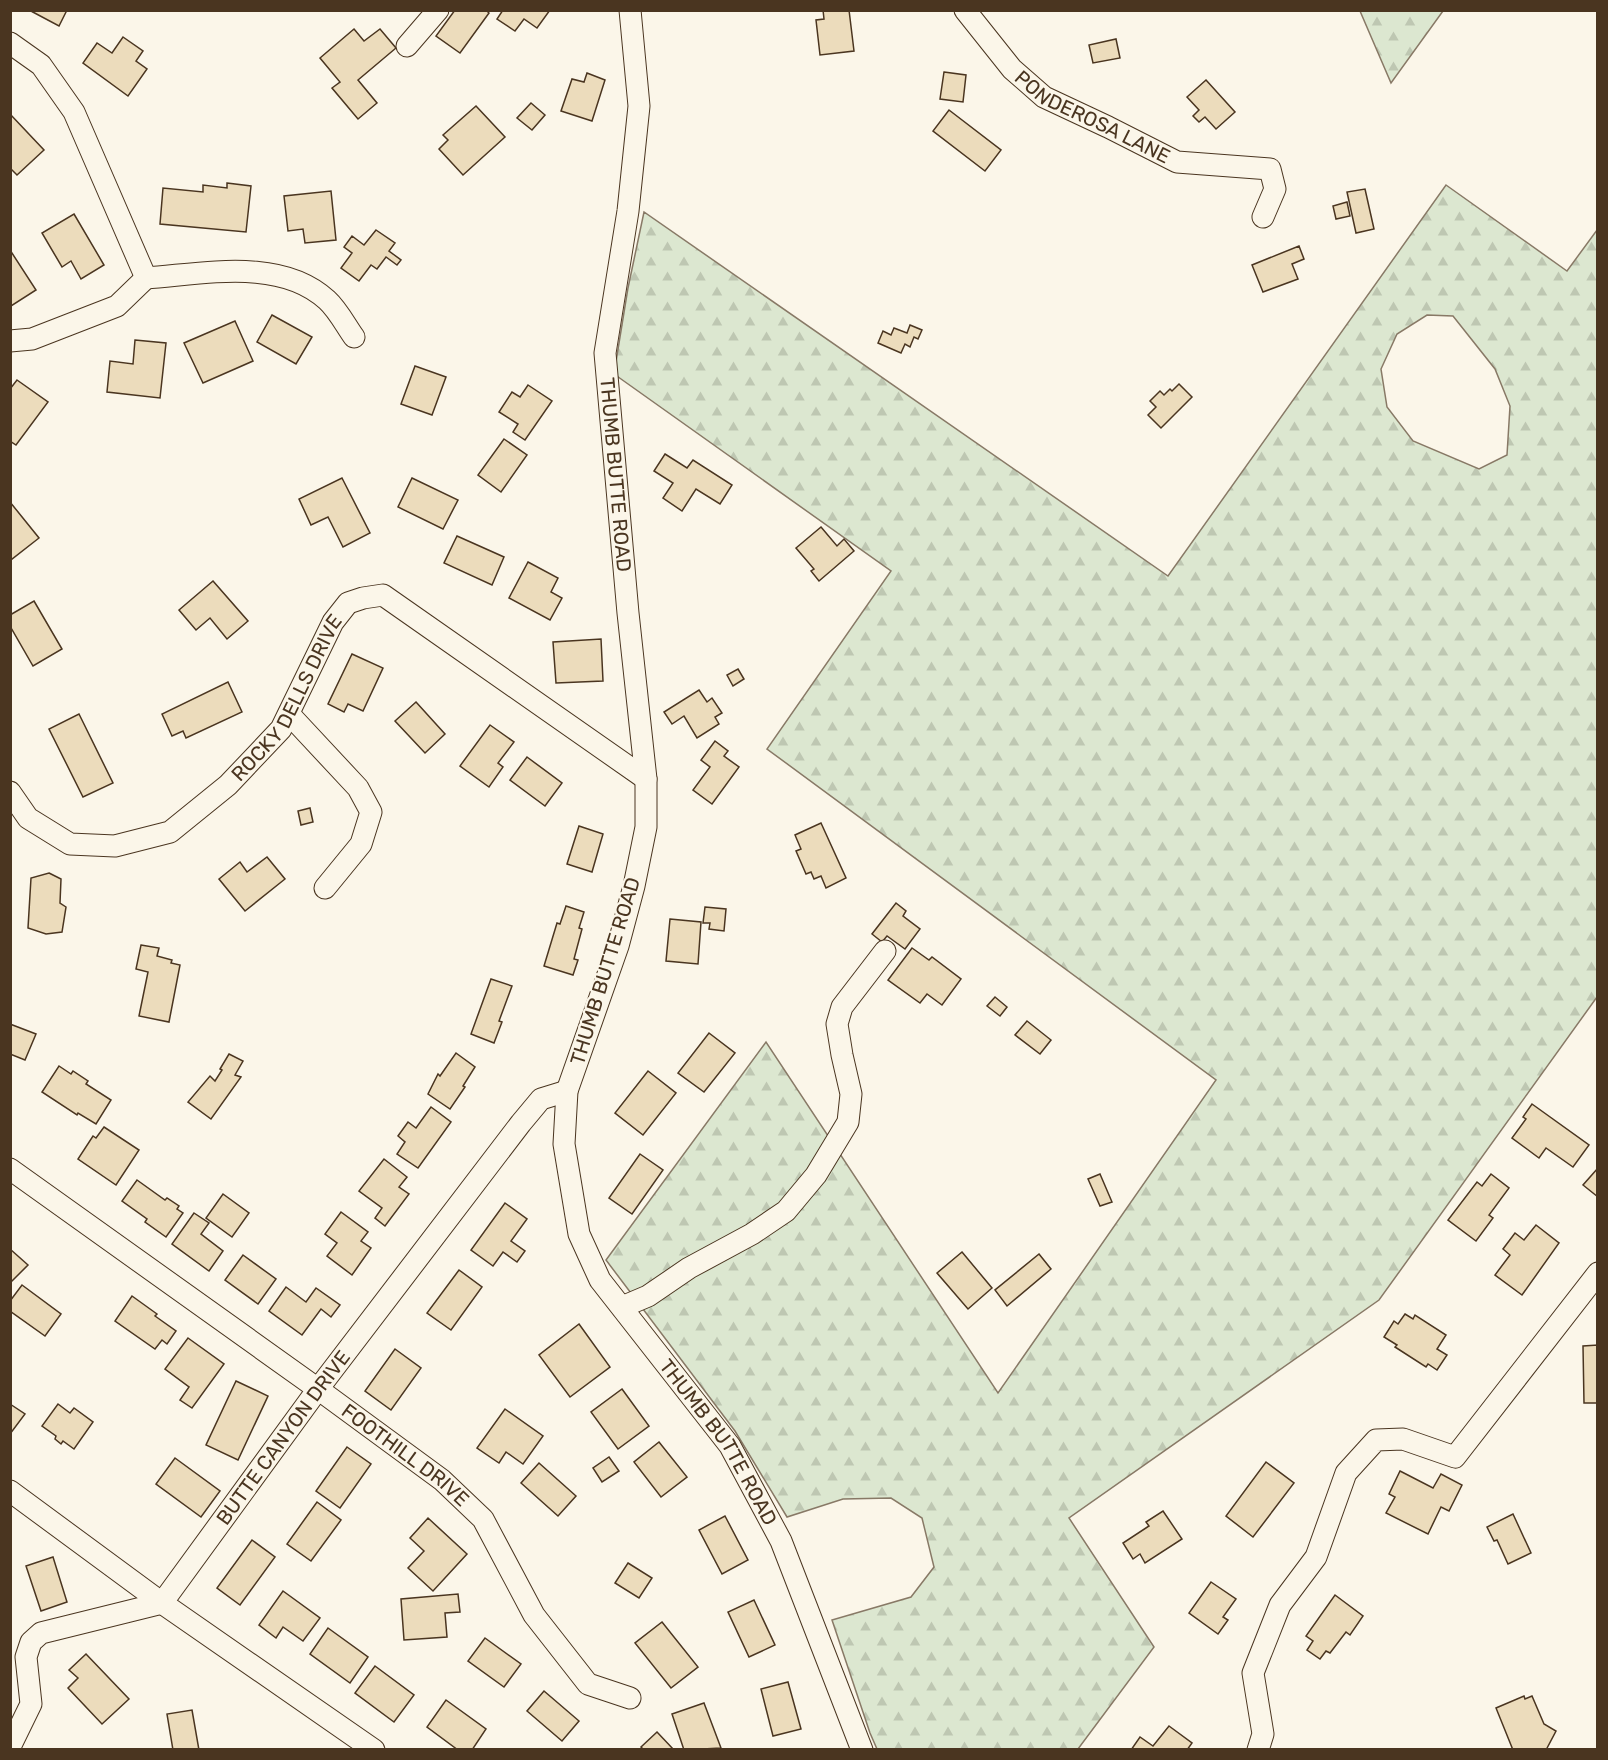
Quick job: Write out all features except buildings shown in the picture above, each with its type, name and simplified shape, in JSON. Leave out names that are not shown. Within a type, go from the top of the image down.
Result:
[{"type":"street","points":[[407,46],[438,10]]},
{"type":"street","name":"THUMB BUTTE ROAD","points":[[630,10],[639,106],[628,211],[605,353],[628,613],[646,779],[646,827],[634,886],[618,946],[567,1091],[564,1144],[579,1234],[600,1280],[730,1446],[781,1541],[862,1749]]},
{"type":"street","name":"PONDEROSA LANE","points":[[966,10],[1012,69],[1044,98],[1177,162],[1270,169],[1275,189],[1263,217]]},
{"type":"street","points":[[10,42],[41,64],[74,112],[146,278]]},
{"type":"street","points":[[10,341],[32,339],[117,306],[146,278],[255,271],[292,278],[327,300],[354,337]]},
{"type":"street","name":"ROCKY DELLS DRIVE","points":[[10,792],[28,818],[70,844],[115,846],[170,832],[228,784],[281,729],[333,622],[348,603],[383,595],[646,779]]},
{"type":"street","points":[[289,714],[358,788],[371,812],[361,844],[325,888]]},
{"type":"street","points":[[622,1307],[648,1296],[689,1268],[752,1234],[786,1211],[816,1175],[848,1122],[850,1094],[837,1024],[842,1007],[885,951]]},
{"type":"street","name":"BUTTE CANYON DRIVE","points":[[162,1603],[318,1389],[541,1099],[567,1091]]},
{"type":"street","name":"FOOTHILL DRIVE","points":[[10,1169],[442,1480],[483,1519],[534,1615],[588,1684],[630,1698]]},
{"type":"street","points":[[1257,1749],[1263,1734],[1253,1673],[1280,1605],[1316,1557],[1346,1473],[1376,1440],[1403,1439],[1455,1457],[1598,1273]]},
{"type":"street","points":[[10,1491],[162,1603],[374,1749]]},
{"type":"street","points":[[10,1747],[31,1704],[26,1657],[32,1642],[41,1633],[162,1603]]},
{"type":"green space","points":[[1360,11],[1443,11],[1391,83]]},
{"type":"green space","points":[[1446,185],[1567,271],[1597,230],[1597,997],[1379,1300],[1069,1518],[1154,1647],[1078,1749],[877,1749],[832,1620],[911,1597],[934,1567],[922,1518],[891,1498],[843,1499],[787,1517],[735,1431],[606,1260],[766,1042],[998,1393],[1216,1080],[767,749],[891,571],[614,374],[628,288],[644,212],[1168,576]],"holes":[[[1427,315],[1453,316],[1495,369],[1510,406],[1507,455],[1479,469],[1413,441],[1387,407],[1381,369],[1397,334]]]}]
